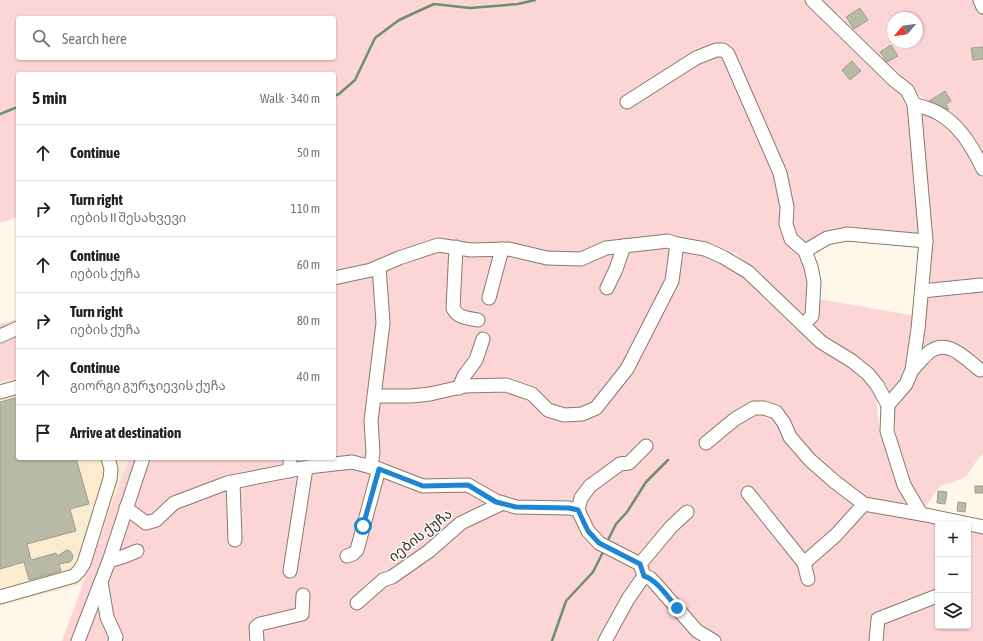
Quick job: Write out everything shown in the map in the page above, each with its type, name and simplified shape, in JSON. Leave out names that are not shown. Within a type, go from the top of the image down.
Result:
[{"type":"street","points":[[812,0],[894,80],[907,90],[914,104],[926,241],[922,291],[912,370],[906,384],[888,405]]},
{"type":"street","points":[[980,0],[983,8]]},
{"type":"street","points":[[627,102],[696,58],[716,50],[722,50],[728,54],[780,173],[787,207],[786,224],[791,238],[805,251],[811,267],[814,282],[812,316],[803,325]]},
{"type":"street","points":[[914,104],[938,113],[956,127],[974,151],[983,169]]},
{"type":"street","points":[[805,251],[827,238],[847,234],[926,241]]},
{"type":"street","points":[[336,278],[371,270],[438,244],[471,250],[508,249],[547,258],[581,259],[606,248],[668,241],[705,249],[723,257],[748,272],[821,342],[852,361],[868,374],[877,385],[888,405],[887,431],[904,485],[921,514]]},
{"type":"street","points":[[374,396],[411,396],[459,388],[506,385],[532,394],[548,410],[564,415],[582,414],[596,408],[627,369],[672,281],[677,244]]},
{"type":"street","points":[[607,288],[616,269],[624,246]]},
{"type":"street","points":[[456,247],[453,308],[455,313],[458,315],[478,320]]},
{"type":"street","points":[[489,298],[502,250]]},
{"type":"street","points":[[347,556],[353,554],[357,550],[375,468],[373,460],[371,421],[383,323],[379,267]]},
{"type":"street","points":[[922,291],[981,285]]},
{"type":"street","points":[[0,336],[16,329]]},
{"type":"street","points":[[459,388],[464,376],[476,360],[483,339]]},
{"type":"street","points":[[912,370],[928,353],[936,348],[946,347],[956,350],[980,370]]},
{"type":"street","points":[[0,392],[16,388]]},
{"type":"street","points":[[706,443],[735,419],[754,408],[764,408],[776,412],[784,423],[790,436],[810,460],[835,482],[864,504],[921,514],[943,521]]},
{"type":"street","points":[[646,446],[629,463],[620,464],[590,486],[581,498],[578,510],[588,531],[599,543],[642,570],[697,631],[714,641]]},
{"type":"street","points":[[0,597],[74,576],[79,571],[84,563],[110,479],[111,469],[109,460]]},
{"type":"street","points":[[78,641],[109,561],[142,460]]},
{"type":"street","points":[[126,508],[146,523],[156,520],[174,503],[227,483],[290,464],[306,468],[352,462],[375,468],[423,486],[468,485],[496,502],[516,507],[569,508],[578,510]]},
{"type":"street","points":[[290,571],[306,468]]},
{"type":"street","points":[[233,482],[235,540]]},
{"type":"street","points":[[748,493],[804,563],[808,579]]},
{"type":"street","name":"იების ქუჩა","points":[[357,603],[383,580],[392,577],[429,551],[460,523],[503,504]]},
{"type":"street","points":[[804,563],[836,535],[864,504]]},
{"type":"street","points":[[605,641],[642,570],[671,527],[687,512]]},
{"type":"street","points":[[971,525],[983,527]]},
{"type":"street","points":[[109,561],[137,551]]},
{"type":"street","points":[[101,582],[107,617],[116,637],[115,641]]},
{"type":"street","points":[[257,641],[256,627],[260,624],[302,614],[303,595]]},
{"type":"street","points":[[876,641],[878,619],[935,597]]},
{"type":"shaded area","points":[[0,0],[808,0],[906,96],[911,108],[914,124],[922,238],[846,231],[826,235],[809,245],[798,242],[793,234],[790,223],[790,207],[782,174],[770,143],[727,46],[715,47],[690,58],[695,61],[718,53],[723,54],[728,61],[749,111],[762,137],[779,183],[785,211],[782,224],[788,237],[802,255],[807,266],[811,284],[807,313],[803,319],[735,253],[712,244],[694,245],[670,237],[599,246],[578,256],[561,255],[514,247],[482,247],[439,242],[396,255],[371,268],[336,275],[336,72],[16,72],[16,218],[0,223]]},
{"type":"shaded area","points":[[817,0],[978,0],[983,12],[983,454],[978,458],[967,475],[958,480],[940,486],[926,506],[920,500],[911,484],[899,449],[892,415],[900,399],[925,287],[918,113],[927,112],[924,99],[901,81],[843,25],[845,21],[838,13],[831,15]]},
{"type":"shaded area","points":[[666,244],[704,252],[739,271],[757,290],[781,307],[818,344],[862,372],[870,380],[875,388],[880,435],[905,500],[903,504],[895,506],[861,499],[827,472],[798,442],[782,414],[773,408],[770,412],[775,415],[782,424],[792,443],[819,473],[857,505],[855,511],[844,525],[808,556],[801,555],[749,490],[746,494],[801,563],[803,573],[809,571],[806,563],[867,507],[935,521],[935,629],[971,629],[971,527],[983,530],[983,641],[879,641],[880,620],[911,609],[909,604],[876,617],[874,641],[720,641],[698,628],[666,592],[660,581],[642,562],[600,539],[589,527],[582,509],[573,504],[522,504],[504,501],[469,483],[425,483],[381,467],[376,462],[375,432],[378,387],[386,320],[382,287],[383,269],[436,248],[473,253],[507,253],[547,261],[583,262],[608,251]]},
{"type":"shaded area","points":[[377,270],[380,325],[371,452],[360,458],[237,478],[148,519],[129,506],[146,460],[336,460],[336,280]]},
{"type":"shaded area","points":[[818,299],[916,316],[910,366],[897,391],[888,394],[873,370],[860,359],[832,344],[811,326]]},
{"type":"shaded area","points":[[16,320],[16,378],[0,382],[0,324]]},
{"type":"shaded area","points":[[16,378],[16,460],[128,460],[83,584],[0,606],[0,382]]},
{"type":"shaded area","points":[[128,460],[139,460],[122,507],[144,526],[174,505],[227,486],[353,464],[474,492],[487,502],[486,507],[459,528],[505,507],[575,513],[587,533],[637,566],[641,577],[598,639],[599,641],[62,641]]},
{"type":"shaded area","points":[[644,584],[648,584],[708,641],[607,641]]},
{"type":"building","points":[[860,8],[868,20],[854,29],[846,17]]},
{"type":"building","points":[[983,47],[983,59],[973,60],[971,48]]},
{"type":"building","points":[[887,48],[893,48],[898,56],[887,62],[880,52]]},
{"type":"building","points":[[852,61],[861,71],[850,80],[842,70]]},
{"type":"building","points":[[945,91],[951,101],[946,104],[949,110],[929,101]]},
{"type":"building","points":[[16,398],[16,460],[77,460],[89,504],[70,509],[76,531],[27,544],[31,560],[56,553],[57,556],[67,550],[73,555],[70,562],[59,564],[61,571],[29,580],[24,562],[0,569],[0,402]]},
{"type":"building","points":[[975,486],[983,486],[983,493],[975,493]]},
{"type":"building","points":[[938,491],[947,492],[945,504],[937,503]]},
{"type":"building","points":[[958,502],[966,503],[965,512],[957,511]]},
{"type":"waterway","points":[[336,95],[355,80],[375,38],[399,20],[434,4],[470,8],[518,4],[535,0]]},
{"type":"waterway","points":[[0,114],[16,108]]},
{"type":"waterway","points":[[608,540],[616,524],[627,512],[646,482],[668,460]]},
{"type":"waterway","points":[[552,641],[566,601],[593,572],[603,552]]},
{"type":"route","points":[[363,526],[379,469],[423,486],[468,485],[496,502],[516,507],[569,508],[578,510],[588,531],[599,543],[640,564],[644,576],[650,578],[677,608]]}]
